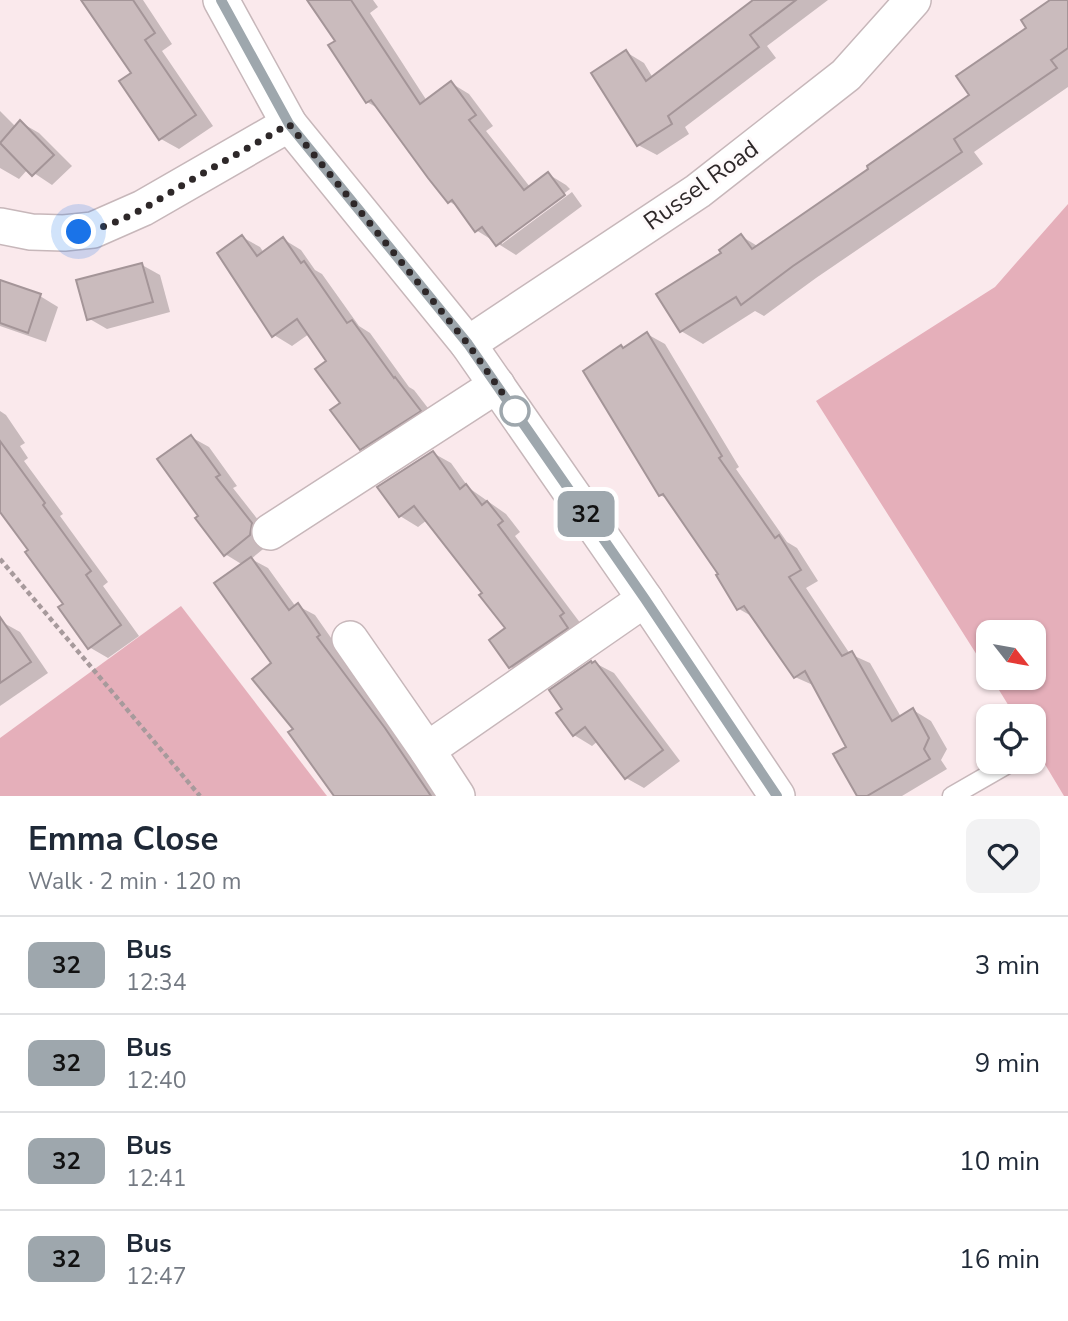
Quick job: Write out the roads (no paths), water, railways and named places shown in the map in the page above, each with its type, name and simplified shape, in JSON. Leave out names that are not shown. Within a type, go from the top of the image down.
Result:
[{"type":"street","points":[[221,0],[289,124],[468,344],[645,599],[777,796]]},
{"type":"street","name":"Russel Road","points":[[468,344],[708,182],[846,75],[913,0]]},
{"type":"street","points":[[0,226],[31,232],[64,233],[103,227],[143,208],[289,124]]},
{"type":"street","points":[[270,532],[497,385]]},
{"type":"street","points":[[427,750],[645,599]]},
{"type":"street","points":[[350,639],[457,796]]},
{"type":"lane","points":[[953,796],[991,774]]}]
